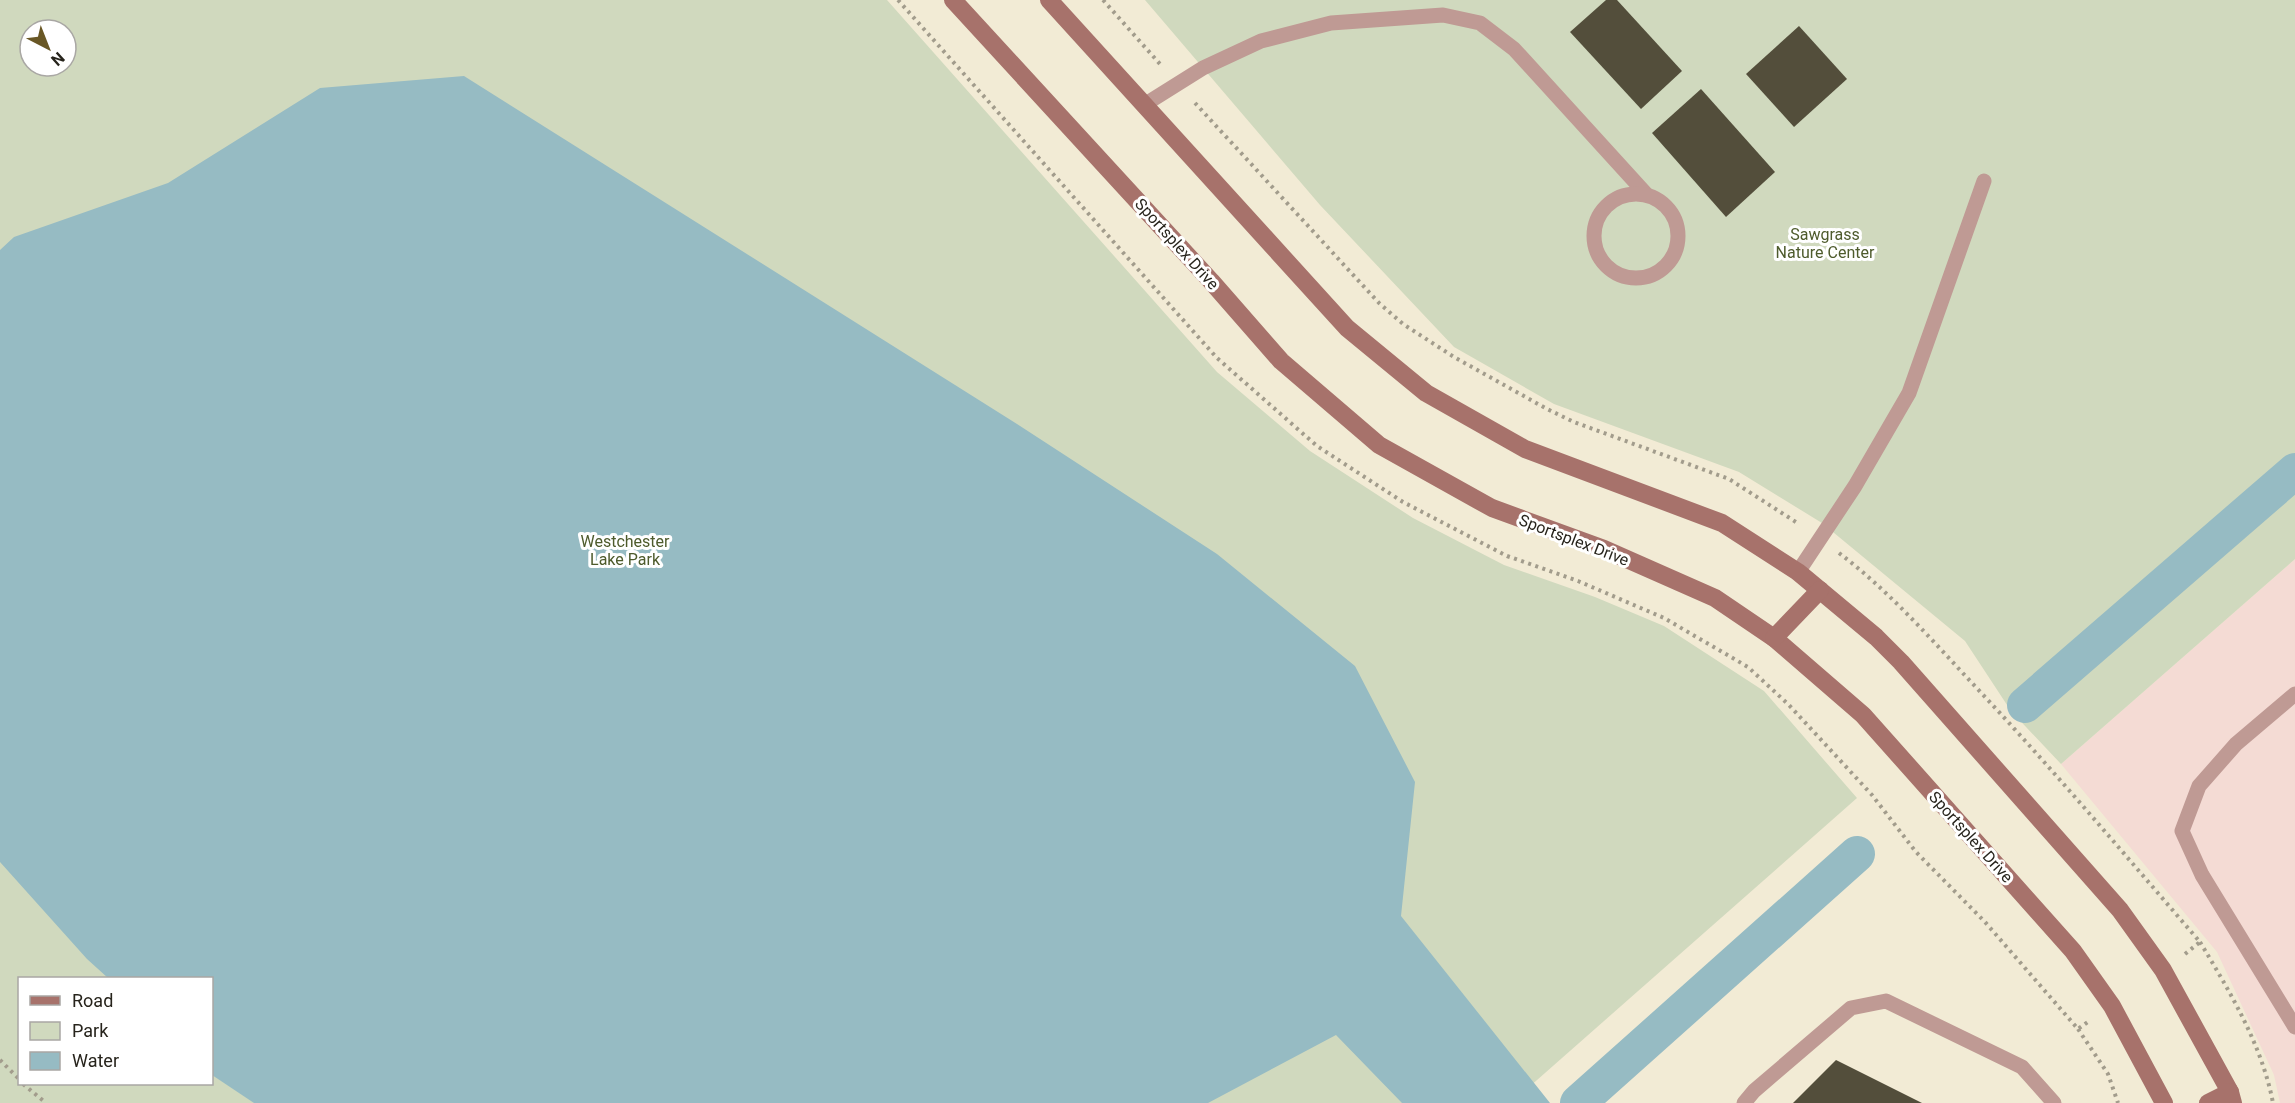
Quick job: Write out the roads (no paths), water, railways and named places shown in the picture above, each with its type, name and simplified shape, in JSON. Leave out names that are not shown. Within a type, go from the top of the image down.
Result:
[{"type":"street","name":"Sportsplex Drive","points":[[953,0],[1210,280],[1281,361],[1379,445],[1492,508],[1604,549],[1715,598],[1774,638],[1863,715],[2073,951],[2112,1006],[2164,1103]]},
{"type":"street","points":[[1049,0],[1347,328],[1426,393],[1525,449],[1722,523],[1798,572],[1876,637],[1901,662],[2120,910],[2163,970],[2232,1097],[2208,1103]]},
{"type":"street","points":[[1774,638],[1820,590]]},
{"type":"lane","points":[[1144,105],[1203,68],[1261,41],[1331,23],[1443,15],[1480,23],[1515,49],[1647,195],[1659,201],[1670,211],[1676,223],[1678,237],[1676,250],[1669,262],[1659,272],[1646,277],[1620,276],[1599,258],[1594,244],[1596,224],[1607,206],[1619,198],[1632,194],[1647,195]]},
{"type":"lane","points":[[1798,572],[1855,486],[1909,393],[1984,181]]},
{"type":"lane","points":[[2295,694],[2236,744],[2199,786],[2182,831],[2202,875],[2295,1025]]},
{"type":"lane","points":[[1744,1103],[1754,1091],[1851,1008],[1886,1001],[2022,1067],[2054,1103]]},
{"type":"water","name":"Westchester Lake Park","points":[[464,76],[1017,424],[1217,554],[1355,666],[1415,782],[1401,916],[1550,1103],[1402,1103],[1336,1035],[1208,1103],[254,1103],[213,1076],[213,977],[107,977],[87,959],[0,862],[0,250],[14,237],[168,183],[320,88]]},
{"type":"waterway","points":[[2025,705],[2295,471]]},
{"type":"waterway","points":[[1578,1103],[1857,854]]},
{"type":"park label","name":"Sawgrass Nature Center","points":[[1825,243]]}]
